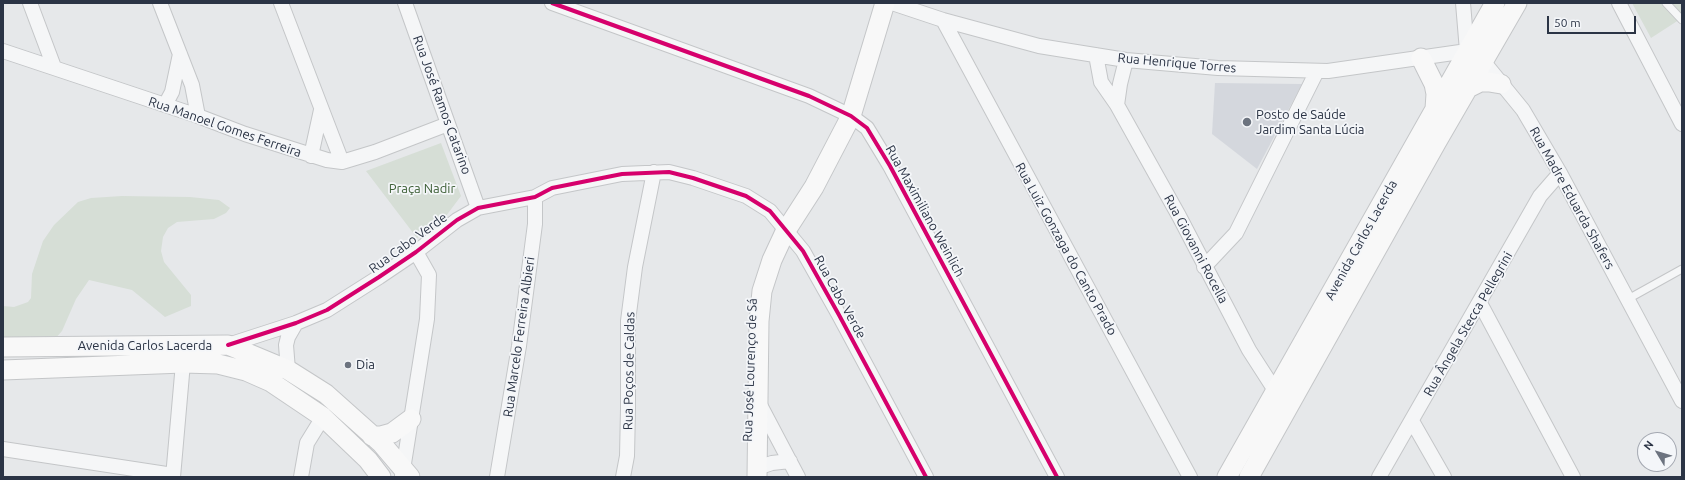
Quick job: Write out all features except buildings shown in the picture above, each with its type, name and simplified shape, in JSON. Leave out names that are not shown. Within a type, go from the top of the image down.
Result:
[{"type":"main road","name":"Rua José Lourenço de Sá","points":[[757,473],[759,321],[762,291],[772,260],[785,232],[814,187],[851,116],[885,3]]},
{"type":"main road","name":"Avenida Carlos Lacerda","points":[[1249,477],[1278,402],[1435,109],[1495,3]]},
{"type":"main road","name":"Avenida Carlos Lacerda","points":[[1227,477],[1278,402],[1470,87],[1483,61],[1517,3]]},
{"type":"main road","points":[[1421,58],[1434,84],[1436,94],[1435,109]]},
{"type":"main road","points":[[1470,87],[1480,82],[1501,84]]},
{"type":"main road","name":"Avenida Carlos Lacerda","points":[[3,347],[228,345],[288,370],[326,394],[372,436],[405,475]]},
{"type":"main road","name":"Avenida Carlos Lacerda","points":[[3,370],[183,363],[218,364],[246,371],[271,382],[323,417],[368,460],[381,477]]},
{"type":"main road","points":[[372,436],[381,436],[392,433],[411,419]]},
{"type":"street","points":[[30,3],[54,67]]},
{"type":"street","points":[[160,3],[192,85],[198,116]]},
{"type":"street","points":[[281,3],[342,162]]},
{"type":"street","name":"Rua José Ramos Catarino","points":[[405,3],[478,208]]},
{"type":"street","name":"Rua Maximiliano Weinlich","points":[[552,3],[809,96],[851,116],[867,128],[890,166],[1057,477]]},
{"type":"street","name":"Rua Henrique Torres","points":[[892,3],[942,20],[1039,46],[1126,60],[1218,68],[1328,71],[1467,51]]},
{"type":"street","points":[[1463,3],[1467,51]]},
{"type":"street","points":[[1619,3],[1682,124]]},
{"type":"street","name":"Rua Luiz Gonzaga do Canto Prado","points":[[942,20],[1190,477]]},
{"type":"street","name":"Rua Manoel Gomes Ferreira","points":[[3,51],[198,116],[245,134],[311,156],[342,162],[375,152],[448,124]]},
{"type":"street","name":"Rua Madre Eduarda Shafers","points":[[1467,51],[1483,61],[1523,110],[1560,173],[1682,401]]},
{"type":"street","points":[[165,105],[172,92],[180,53]]},
{"type":"street","name":"Rua Giovanni Rocella","points":[[1096,55],[1102,82],[1117,105],[1179,216],[1204,267],[1278,402]]},
{"type":"street","points":[[1117,105],[1126,60]]},
{"type":"street","points":[[1204,267],[1236,233],[1317,70]]},
{"type":"street","points":[[311,156],[321,110]]},
{"type":"street","name":"Rua Poços de Caldas","points":[[623,477],[627,456],[628,321],[635,267],[654,172]]},
{"type":"street","name":"Rua Cabo Verde","points":[[228,345],[296,323],[327,310],[416,252],[457,220],[478,208],[535,198],[552,188],[622,174],[669,172],[693,178],[746,196],[770,211],[785,232],[803,252],[926,477]]},
{"type":"street","name":"Rua Ângela Stecca Pellegrini","points":[[1379,477],[1540,196],[1560,173]]},
{"type":"street","name":"Rua Marcelo Ferreira Albieri","points":[[497,477],[519,346],[535,224],[535,198]]},
{"type":"street","points":[[405,475],[411,419],[427,319],[429,275],[416,252]]},
{"type":"street","points":[[1480,303],[1573,477]]},
{"type":"street","points":[[288,370],[286,345],[288,337],[296,323]]},
{"type":"street","points":[[3,449],[173,476],[183,363]]},
{"type":"street","points":[[759,403],[798,477]]},
{"type":"street","points":[[301,477],[307,443],[323,417]]},
{"type":"street","points":[[1412,421],[1444,477]]},
{"type":"street","points":[[757,473],[772,463],[790,461]]},
{"type":"lane","points":[[1666,3],[1682,20]]},
{"type":"lane","points":[[1628,298],[1682,270]]},
{"type":"shaded area","name":"Posto de Saúde Jardim Santa Lúcia","points":[[1215,83],[1302,84],[1257,169],[1212,134]]},
{"type":"green space","points":[[1632,3],[1682,3],[1682,18],[1651,38]]},
{"type":"green space","name":"Praça Nadir","points":[[441,143],[461,196],[443,220],[417,238],[366,171]]},
{"type":"green space","points":[[122,196],[190,197],[219,200],[230,208],[226,213],[214,219],[177,222],[168,228],[163,237],[161,251],[164,262],[191,295],[191,306],[165,317],[132,290],[89,280],[76,299],[62,331],[54,340],[3,342],[3,306],[14,307],[28,302],[31,298],[32,274],[43,241],[54,225],[78,202],[91,198]]},
{"type":"cycle path","points":[[552,3],[809,96],[851,116],[867,128],[890,166],[1057,477]]},
{"type":"cycle path","points":[[228,345],[296,323],[327,310],[416,252],[457,220],[478,208],[535,197],[552,188],[622,174],[669,172],[693,178],[746,196],[770,211],[803,251],[926,477]]},
{"type":"place","name":"Posto de Saúde Jardim Santa Lúcia","points":[[1247,122]]},
{"type":"place","name":"Dia","points":[[348,365]]}]
